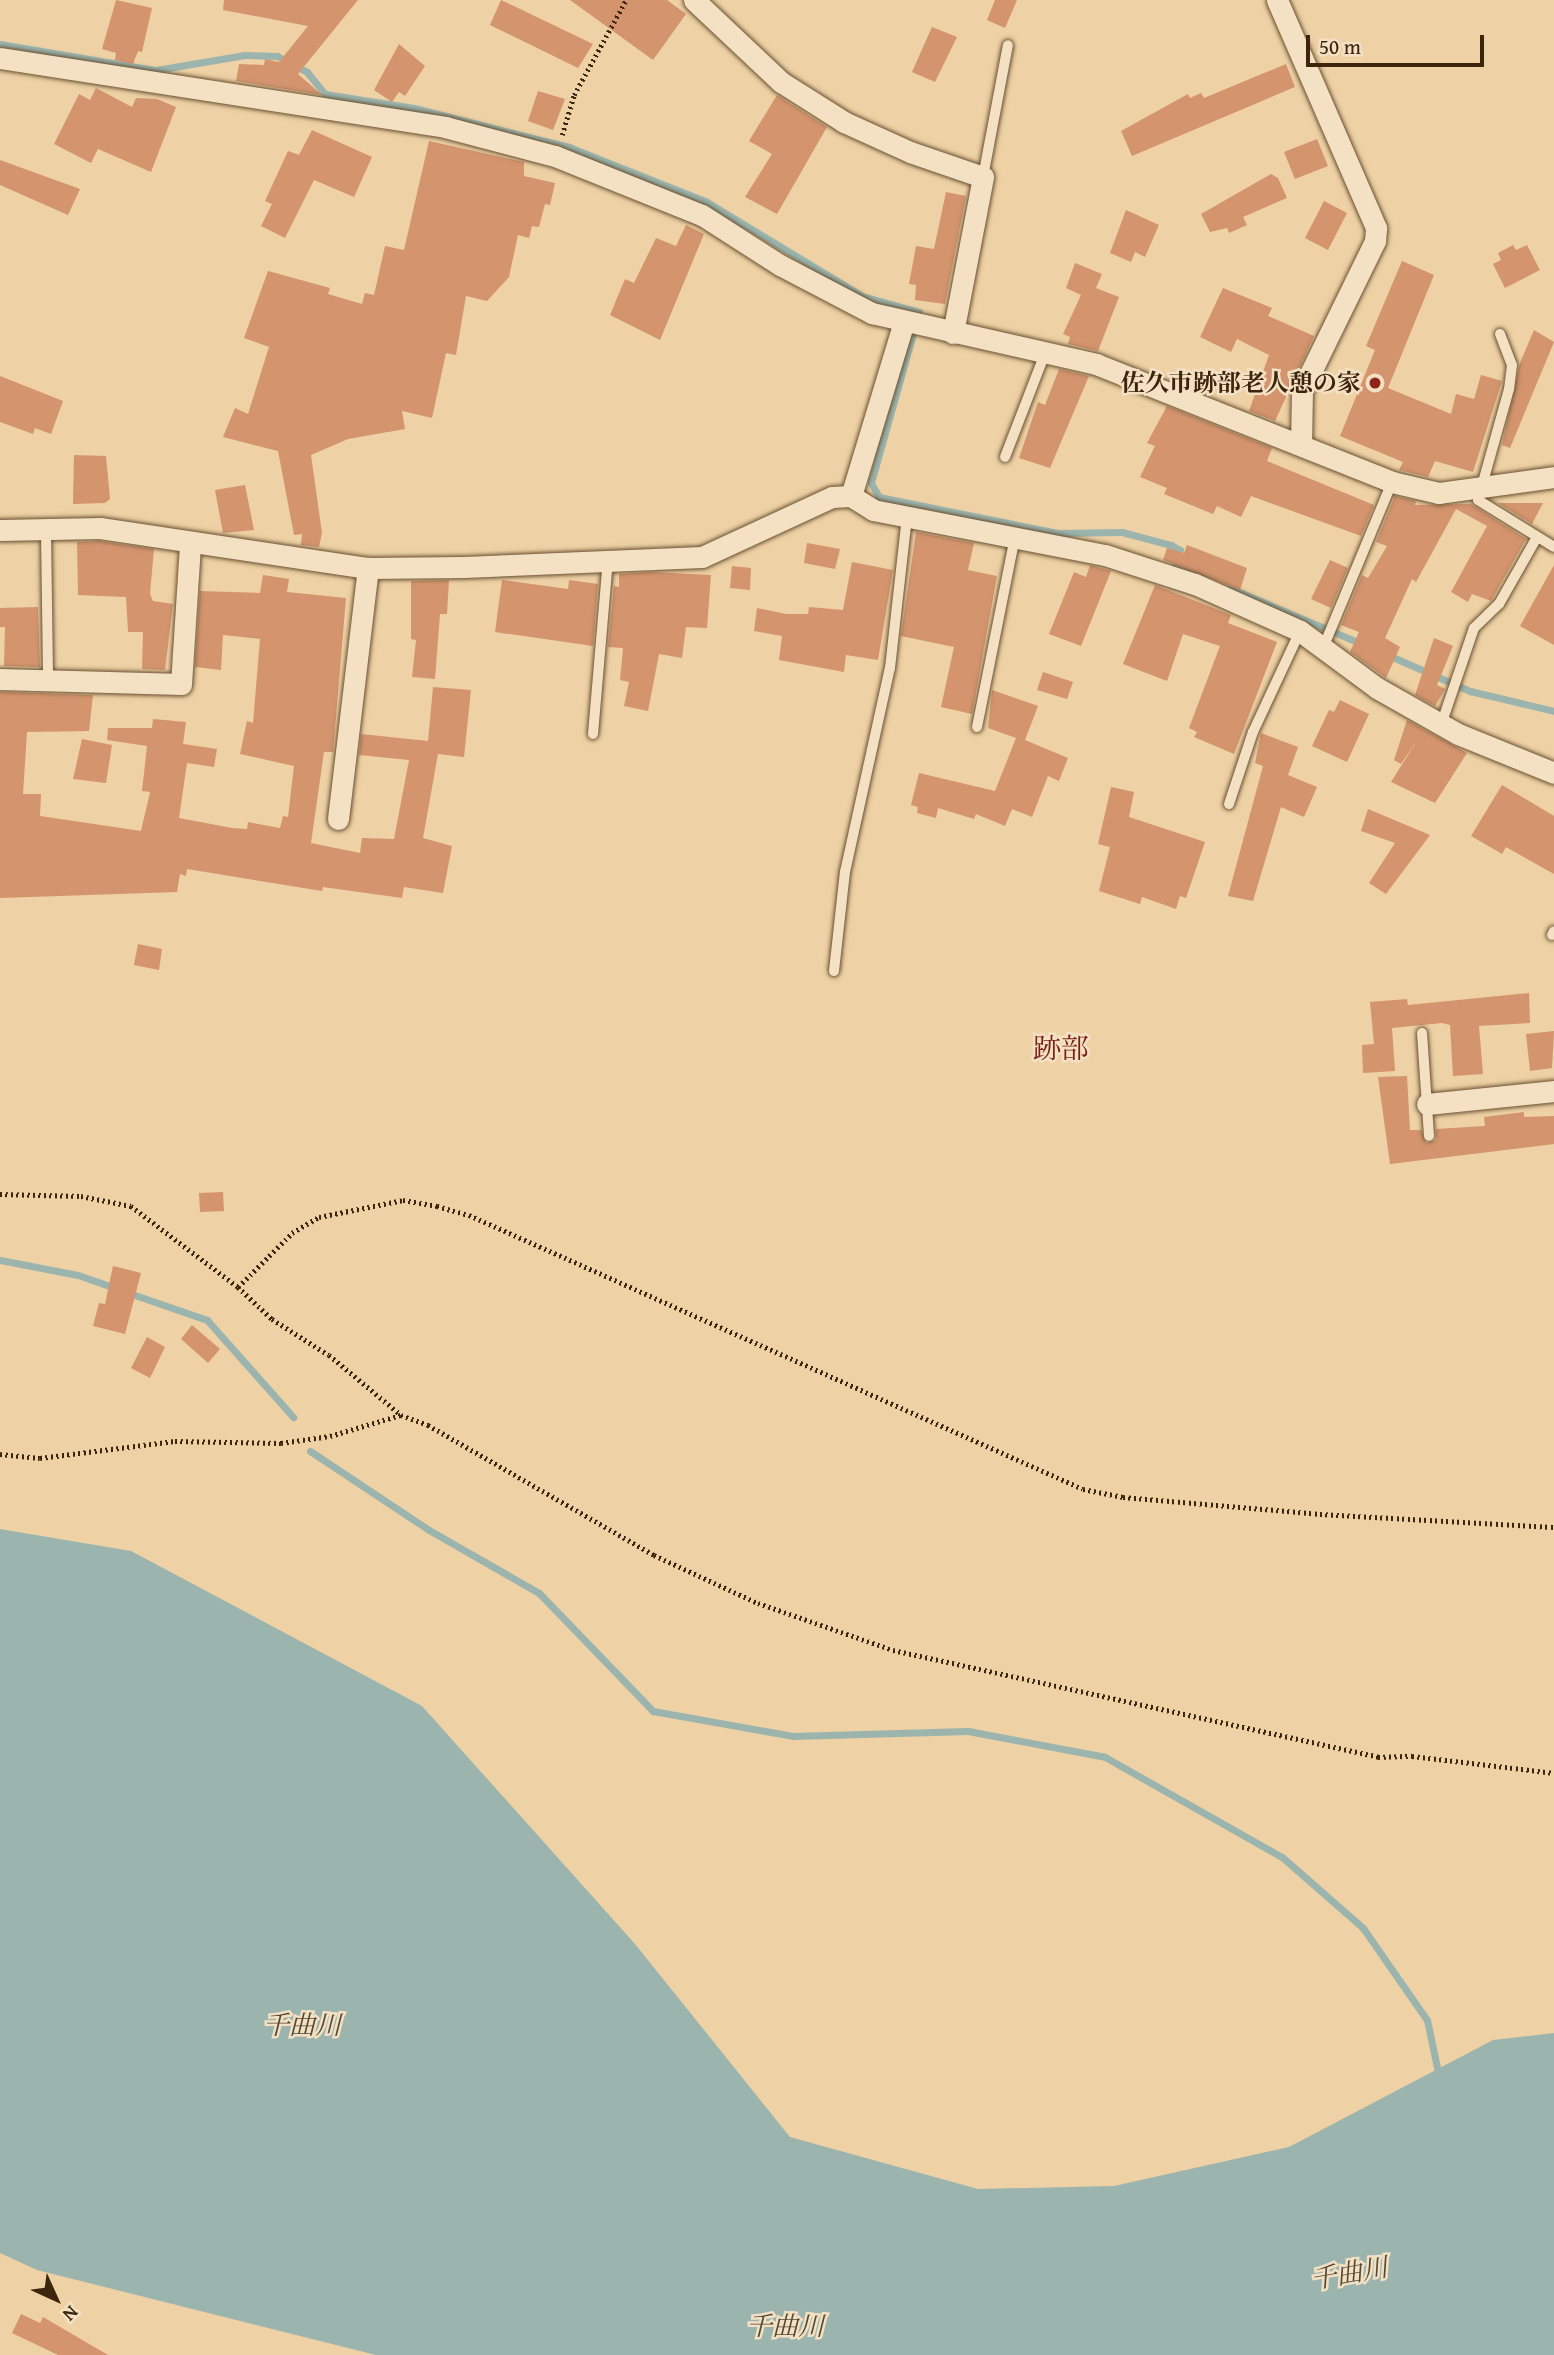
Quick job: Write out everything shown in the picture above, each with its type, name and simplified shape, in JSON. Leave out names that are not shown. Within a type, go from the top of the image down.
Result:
[{"type":"street","points":[[694,0],[780,82],[833,115],[910,152],[983,177],[953,333]]},
{"type":"street","points":[[1277,0],[1376,228],[1375,241],[1301,390],[1301,445]]},
{"type":"street","points":[[0,58],[445,127],[555,156],[702,215],[844,299],[914,324],[1046,351],[1143,381],[1392,482],[1439,494],[1554,477]]},
{"type":"street","points":[[851,496],[914,324]]},
{"type":"street","points":[[0,530],[100,528],[190,544],[369,568],[608,558],[702,557],[832,498],[851,496],[873,510],[1105,555],[1195,584],[1325,643],[1377,688],[1441,725],[1554,773]]},
{"type":"street","points":[[0,679],[181,684],[190,544]]},
{"type":"street","points":[[338,818],[369,568]]},
{"type":"street","points":[[1427,1104],[1554,1091]]},
{"type":"lane","points":[[983,177],[1008,45]]},
{"type":"lane","points":[[1500,334],[1512,365],[1509,389],[1478,500],[1554,547]]},
{"type":"lane","points":[[1005,457],[1046,351]]},
{"type":"lane","points":[[1325,643],[1392,482]]},
{"type":"lane","points":[[834,971],[845,873],[890,668],[907,516]]},
{"type":"lane","points":[[46,531],[48,681]]},
{"type":"lane","points":[[977,727],[1015,536]]},
{"type":"lane","points":[[1441,725],[1474,628],[1499,604],[1536,537]]},
{"type":"lane","points":[[593,734],[608,558]]},
{"type":"lane","points":[[1229,804],[1254,732],[1300,631]]},
{"type":"lane","points":[[1422,1033],[1429,1136]]},
{"type":"path","points":[[561,139],[574,96],[626,0]]},
{"type":"path","points":[[0,1194],[81,1196],[131,1206],[238,1287],[272,1319],[329,1355],[401,1415],[428,1425],[654,1555],[758,1603],[894,1650],[1378,1757],[1412,1756],[1554,1773]]},
{"type":"path","points":[[238,1287],[292,1233],[319,1217],[403,1200],[437,1206],[469,1215],[1083,1489],[1123,1497],[1320,1514],[1554,1527]]},
{"type":"path","points":[[0,1454],[40,1458],[175,1441],[281,1443],[330,1436],[401,1415]]},
{"type":"water","name":"千曲川","points":[[0,1529],[131,1551],[422,1706],[635,1944],[790,2137],[978,2189],[1114,2186],[1289,2147],[1493,2040],[1554,2033],[1554,2355],[376,2355],[37,2270],[0,2253]]},
{"type":"building","points":[[116,0],[152,8],[142,52],[138,51],[133,64],[115,60],[116,53],[102,49]]},
{"type":"building","points":[[224,0],[358,0],[298,74],[322,95],[236,81],[239,64],[264,65],[265,59],[279,62],[308,26],[223,10]]},
{"type":"building","points":[[501,0],[593,44],[578,68],[490,25]]},
{"type":"building","points":[[570,0],[667,0],[686,14],[653,60]]},
{"type":"building","points":[[995,0],[1017,0],[1005,28],[987,20]]},
{"type":"building","points":[[932,27],[957,37],[935,82],[912,72]]},
{"type":"building","points":[[399,44],[425,66],[405,96],[399,92],[392,102],[374,90]]},
{"type":"building","points":[[1286,64],[1295,87],[1132,156],[1121,131],[1188,94],[1190,98],[1201,93],[1204,98]]},
{"type":"building","points":[[96,88],[132,107],[136,98],[157,99],[176,107],[151,172],[98,149],[91,163],[54,144],[79,94],[90,100]]},
{"type":"building","points":[[538,91],[565,99],[553,130],[528,121]]},
{"type":"building","points":[[777,95],[827,127],[777,214],[745,197],[772,154],[749,141]]},
{"type":"building","points":[[312,130],[372,157],[354,197],[314,180],[285,238],[261,226],[272,204],[265,201],[288,151],[299,155]]},
{"type":"building","points":[[1317,139],[1328,166],[1295,179],[1284,152]]},
{"type":"building","points":[[429,141],[524,162],[524,176],[555,183],[550,205],[545,204],[539,227],[532,226],[529,238],[518,235],[509,277],[487,301],[466,296],[456,355],[446,353],[432,418],[402,411],[405,429],[348,439],[311,455],[322,533],[319,547],[301,545],[302,534],[294,535],[278,451],[223,437],[235,408],[248,414],[269,347],[244,338],[268,271],[330,288],[328,294],[362,304],[365,293],[374,295],[385,246],[404,250]]},
{"type":"building","points":[[0,160],[80,189],[68,215],[0,185]]},
{"type":"building","points":[[1271,174],[1278,178],[1287,198],[1243,217],[1247,225],[1229,233],[1227,228],[1210,232],[1201,214]]},
{"type":"building","points":[[946,192],[966,196],[945,304],[915,300],[916,285],[909,284],[916,246],[934,249]]},
{"type":"building","points":[[1324,201],[1347,213],[1328,250],[1305,238]]},
{"type":"building","points":[[1126,210],[1159,225],[1145,257],[1135,252],[1131,262],[1110,253]]},
{"type":"building","points":[[686,225],[704,234],[660,340],[610,315],[625,279],[634,283],[656,238],[676,246]]},
{"type":"building","points":[[1513,245],[1516,250],[1527,245],[1540,270],[1505,288],[1493,264],[1501,260],[1498,253]]},
{"type":"building","points":[[1402,261],[1434,275],[1388,388],[1451,414],[1456,394],[1474,399],[1481,375],[1502,381],[1473,472],[1435,461],[1428,477],[1399,470],[1403,462],[1340,436],[1375,350],[1366,346]]},
{"type":"building","points":[[1075,263],[1102,274],[1096,288],[1119,297],[1098,351],[1068,344],[1070,337],[1063,334],[1081,295],[1066,288]]},
{"type":"building","points":[[1223,288],[1272,308],[1268,316],[1314,336],[1275,421],[1249,411],[1269,355],[1237,339],[1231,352],[1200,337]]},
{"type":"building","points":[[1534,330],[1554,342],[1510,448],[1502,445],[1520,363]]},
{"type":"building","points":[[1059,369],[1089,376],[1050,468],[1019,458],[1038,402],[1045,405]]},
{"type":"building","points":[[0,376],[63,401],[51,434],[35,428],[33,434],[0,422]]},
{"type":"building","points":[[1167,406],[1272,448],[1267,461],[1374,505],[1361,536],[1251,496],[1241,517],[1217,506],[1213,514],[1164,494],[1167,488],[1140,477],[1155,446],[1147,443]]},
{"type":"building","points":[[74,455],[106,456],[110,499],[105,503],[73,504]]},
{"type":"building","points":[[245,485],[254,530],[223,533],[215,490]]},
{"type":"building","points":[[1395,496],[1416,501],[1415,505],[1471,504],[1526,539],[1491,601],[1472,594],[1468,602],[1451,592],[1487,526],[1456,509],[1416,582],[1412,579],[1385,638],[1400,647],[1386,678],[1350,652],[1359,632],[1341,625],[1362,575],[1368,578],[1387,546],[1376,542]]},
{"type":"building","points":[[1498,503],[1543,503],[1532,524]]},
{"type":"building","points":[[916,532],[974,543],[968,570],[997,576],[972,714],[941,707],[954,647],[901,636]]},
{"type":"building","points":[[99,541],[154,549],[150,594],[153,601],[173,604],[165,670],[142,669],[143,632],[128,632],[126,597],[78,595],[77,542]]},
{"type":"building","points":[[807,543],[840,549],[835,569],[804,563]]},
{"type":"building","points":[[1187,545],[1247,568],[1240,590],[1163,560],[1167,548],[1184,553]]},
{"type":"building","points":[[1330,560],[1348,568],[1331,608],[1311,599]]},
{"type":"building","points":[[852,562],[893,570],[878,660],[846,655],[844,672],[779,660],[782,636],[754,631],[757,608],[786,614],[808,614],[809,607],[843,610]]},
{"type":"building","points":[[1090,565],[1111,571],[1081,646],[1049,634],[1074,572],[1086,577]]},
{"type":"building","points":[[1554,565],[1554,645],[1520,626]]},
{"type":"building","points":[[732,566],[751,568],[750,590],[730,588]]},
{"type":"building","points":[[650,572],[711,575],[707,628],[686,627],[682,658],[659,654],[648,711],[624,706],[629,682],[620,680],[623,648],[608,647],[614,586],[619,587],[619,574]]},
{"type":"building","points":[[263,575],[289,579],[287,592],[346,598],[333,752],[324,752],[311,843],[360,853],[362,838],[394,839],[409,760],[359,755],[361,734],[428,741],[433,687],[471,690],[464,757],[438,754],[423,838],[452,846],[443,893],[404,887],[402,898],[323,887],[322,891],[187,869],[186,876],[180,874],[177,892],[0,898],[0,692],[93,695],[89,731],[27,732],[23,794],[41,794],[40,816],[141,831],[150,792],[142,791],[147,746],[107,740],[108,728],[152,728],[153,719],[186,722],[183,744],[217,749],[214,767],[187,763],[179,818],[232,828],[247,829],[248,822],[280,828],[283,816],[288,817],[294,766],[240,754],[247,721],[253,723],[260,639],[223,635],[221,670],[195,667],[200,591],[260,593]]},
{"type":"building","points":[[449,580],[447,614],[440,614],[435,679],[412,677],[416,640],[411,639],[411,581]]},
{"type":"building","points":[[502,580],[568,589],[569,580],[598,584],[593,646],[495,632]]},
{"type":"building","points":[[1155,585],[1231,615],[1228,623],[1277,642],[1234,754],[1194,737],[1197,732],[1189,728],[1220,646],[1183,634],[1167,681],[1123,664]]},
{"type":"building","points":[[38,607],[40,667],[4,666],[5,627],[0,627],[0,608]]},
{"type":"building","points":[[1434,638],[1453,646],[1437,685],[1445,689],[1435,706],[1415,695]]},
{"type":"building","points":[[1043,672],[1073,682],[1067,699],[1037,690]]},
{"type":"building","points":[[992,690],[1038,706],[1025,740],[1068,758],[1059,781],[1048,776],[1032,817],[1012,809],[1005,826],[976,814],[974,819],[938,808],[936,818],[917,813],[918,807],[911,805],[919,773],[995,791],[1016,738],[988,728]]},
{"type":"building","points":[[1340,700],[1369,714],[1347,762],[1312,746],[1329,710],[1334,712]]},
{"type":"building","points":[[1407,720],[1467,753],[1435,803],[1391,782],[1418,739],[1401,764],[1394,760]]},
{"type":"building","points":[[1261,733],[1298,747],[1288,775],[1317,787],[1304,817],[1281,807],[1253,901],[1228,896],[1263,766],[1255,763]]},
{"type":"building","points":[[82,739],[112,745],[106,783],[73,779]]},
{"type":"building","points":[[1502,785],[1554,816],[1554,874],[1506,847],[1502,854],[1471,836]]},
{"type":"building","points":[[1111,787],[1134,792],[1129,817],[1205,842],[1186,898],[1180,896],[1176,909],[1142,897],[1140,904],[1099,891],[1110,847],[1098,844]]},
{"type":"building","points":[[1368,809],[1430,835],[1386,894],[1369,883],[1395,843],[1361,831]]},
{"type":"building","points":[[138,944],[162,949],[159,970],[134,965]]},
{"type":"building","points":[[1529,993],[1530,1023],[1479,1026],[1483,1074],[1453,1076],[1450,1025],[1442,1023],[1392,1028],[1395,1071],[1363,1073],[1362,1045],[1374,1044],[1370,1002],[1407,999],[1408,1005]]},
{"type":"building","points":[[1554,1031],[1552,1068],[1530,1071],[1526,1034]]},
{"type":"building","points":[[1407,1076],[1410,1130],[1421,1130],[1426,1143],[1436,1140],[1436,1129],[1485,1126],[1484,1117],[1524,1112],[1524,1117],[1554,1116],[1554,1144],[1390,1164],[1378,1077]]},
{"type":"building","points":[[223,1192],[224,1211],[200,1212],[199,1193]]},
{"type":"building","points":[[113,1266],[141,1273],[125,1334],[93,1326],[99,1303],[105,1304]]},
{"type":"building","points":[[192,1325],[220,1349],[208,1363],[181,1339]]},
{"type":"building","points":[[147,1337],[165,1347],[150,1378],[131,1368]]},
{"type":"building","points":[[21,2314],[40,2323],[43,2317],[108,2355],[58,2355],[12,2333]]},
{"type":"waterway","points":[[0,44],[156,70],[245,55],[277,56],[307,72],[325,94],[414,108],[569,147],[707,202],[862,296],[919,312],[871,483],[879,497],[1057,533],[1122,532],[1171,545],[1180,550],[1175,565],[1199,575]]},
{"type":"waterway","points":[[1230,588],[1364,645]]},
{"type":"waterway","points":[[1388,655],[1470,691],[1554,711]]},
{"type":"waterway","points":[[0,1260],[78,1275],[118,1289]]},
{"type":"waterway","points":[[129,1293],[207,1320],[293,1417]]},
{"type":"waterway","points":[[310,1451],[429,1530],[539,1593],[653,1711],[793,1736],[968,1731],[1105,1757],[1282,1857],[1363,1928],[1427,2020],[1439,2077]]},
{"type":"place","name":"佐久市跡部老人憩の家","points":[[1375,383]]},
{"type":"district","name":"跡部","points":[[1061,1048]]}]
